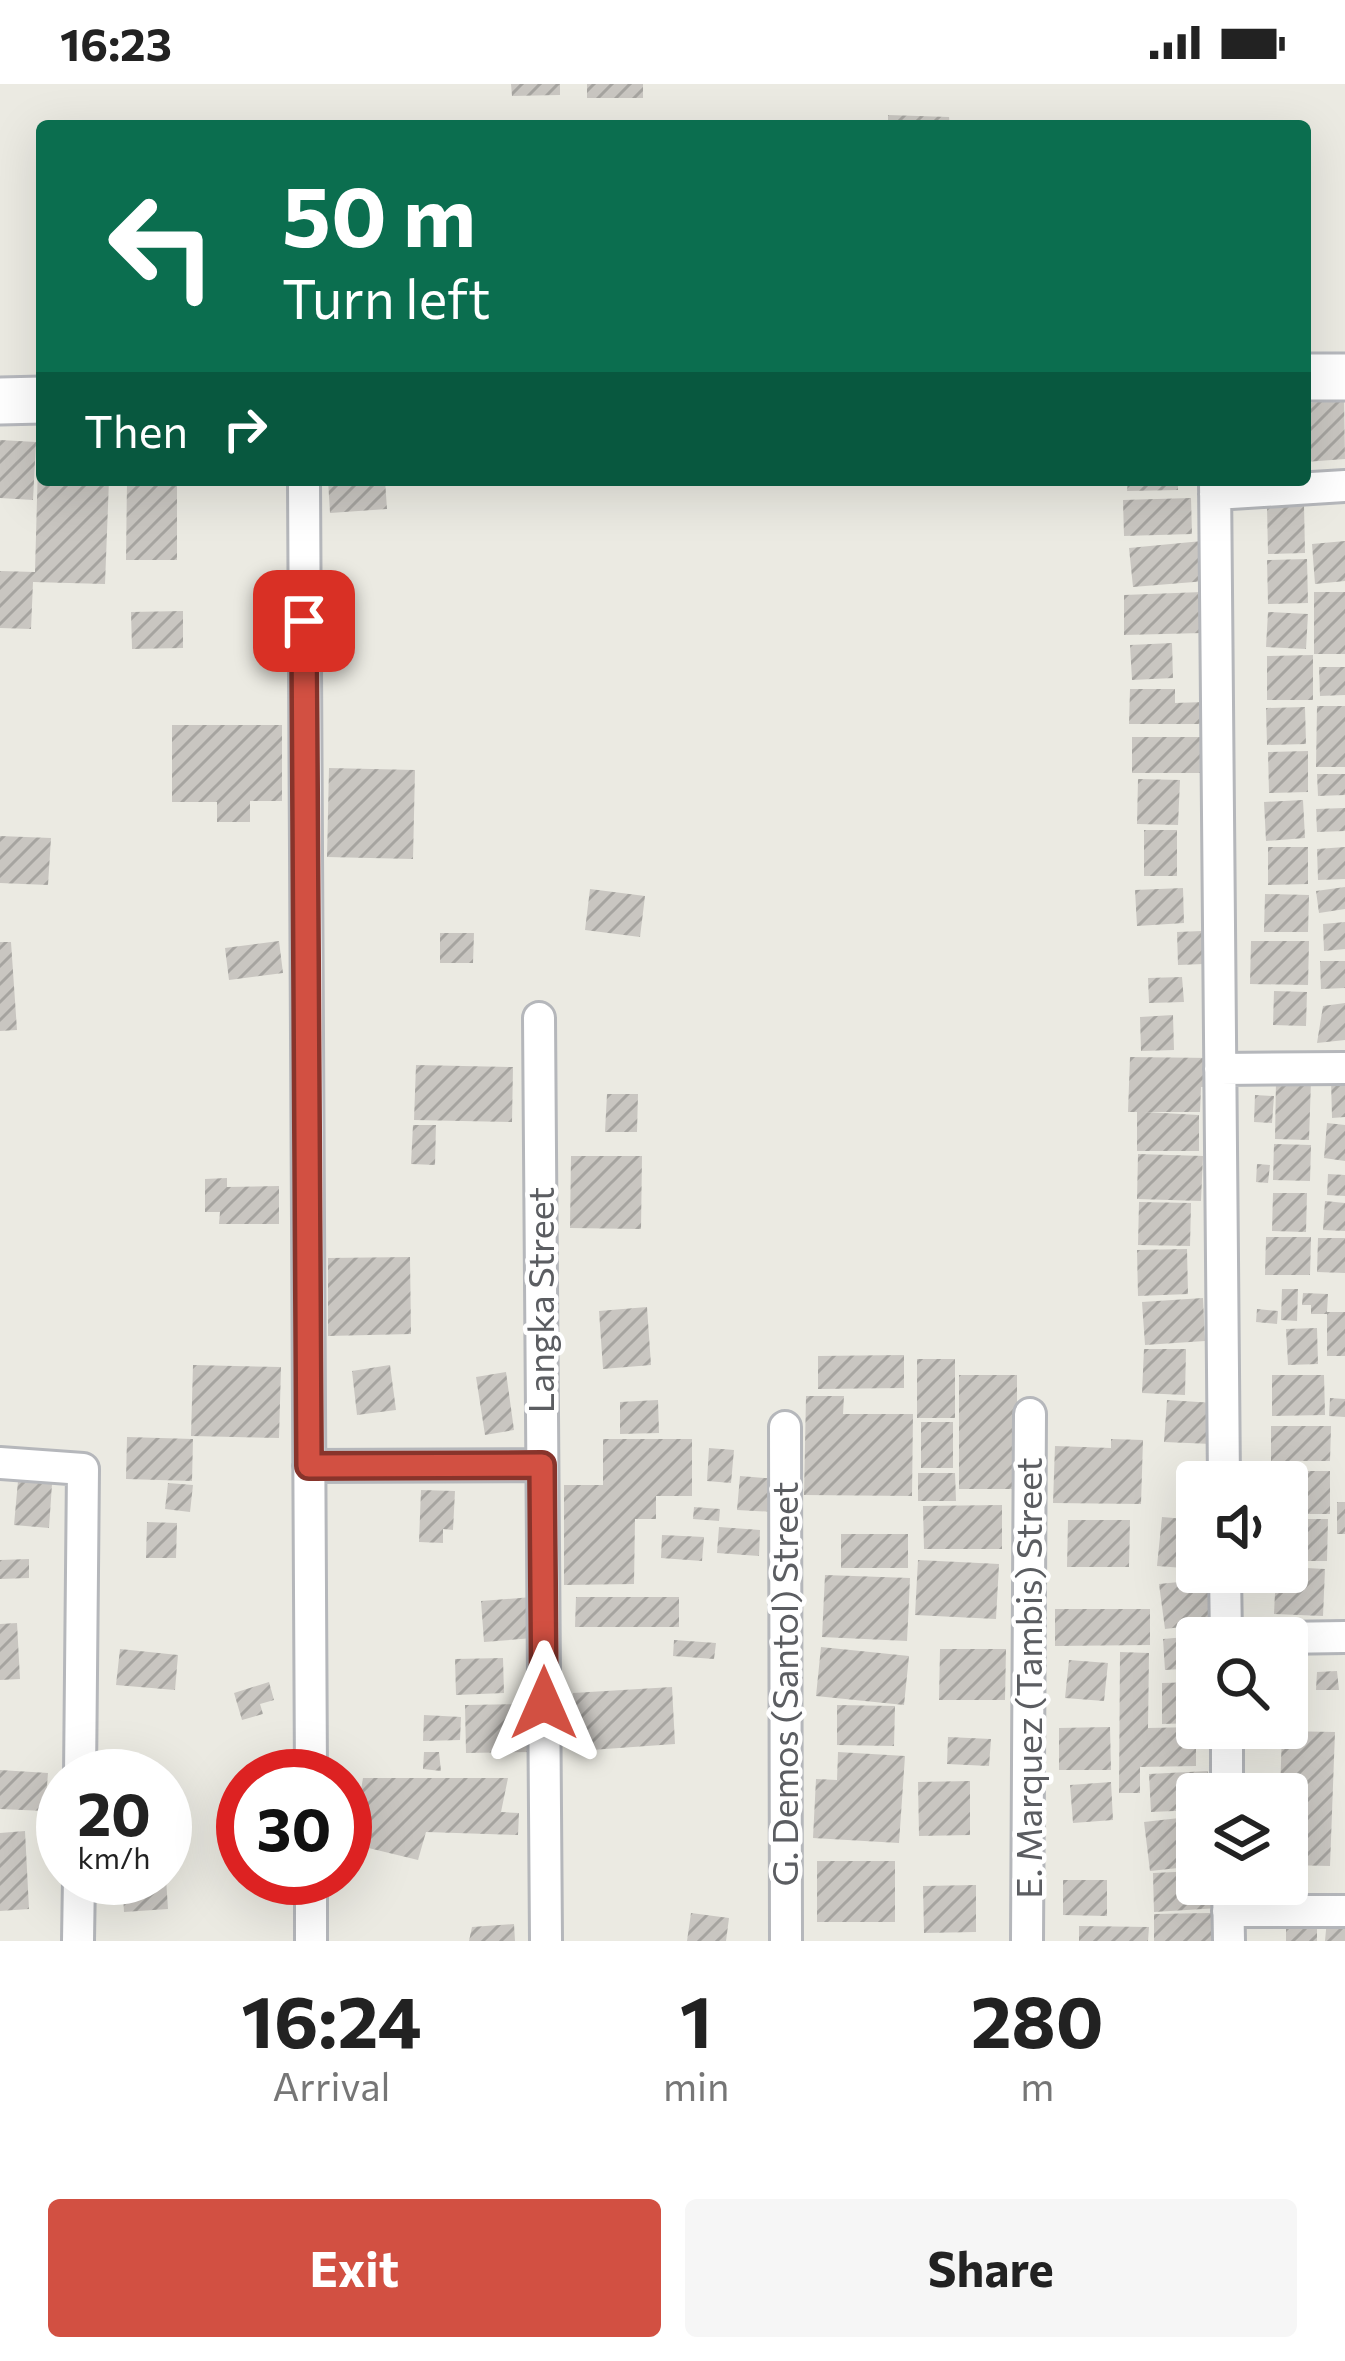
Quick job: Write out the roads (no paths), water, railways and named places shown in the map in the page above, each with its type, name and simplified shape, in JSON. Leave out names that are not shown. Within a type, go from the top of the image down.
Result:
[{"type":"street","points":[[1311,377],[1345,377]]},
{"type":"street","points":[[0,401],[36,400]]},
{"type":"street","points":[[304,486],[310,1749]]},
{"type":"street","points":[[1224,1461],[1215,487],[1345,486]]},
{"type":"street","name":"Langka Street","points":[[538,1018],[546,1941]]},
{"type":"street","points":[[1220,1069],[1345,1068]]},
{"type":"street","name":"E. Marquez (Tambis) Street","points":[[1027,1941],[1030,1414]]},
{"type":"street","name":"G. Demos (Santol) Street","points":[[785,1427],[786,1941]]},
{"type":"street","points":[[0,1463],[82,1469],[80,1749]]},
{"type":"street","points":[[309,1466],[542,1465]]},
{"type":"street","points":[[1308,1637],[1345,1636]]},
{"type":"street","points":[[78,1941],[79,1905]]},
{"type":"street","points":[[311,1905],[311,1941]]},
{"type":"street","points":[[1228,1912],[1345,1911]]}]
